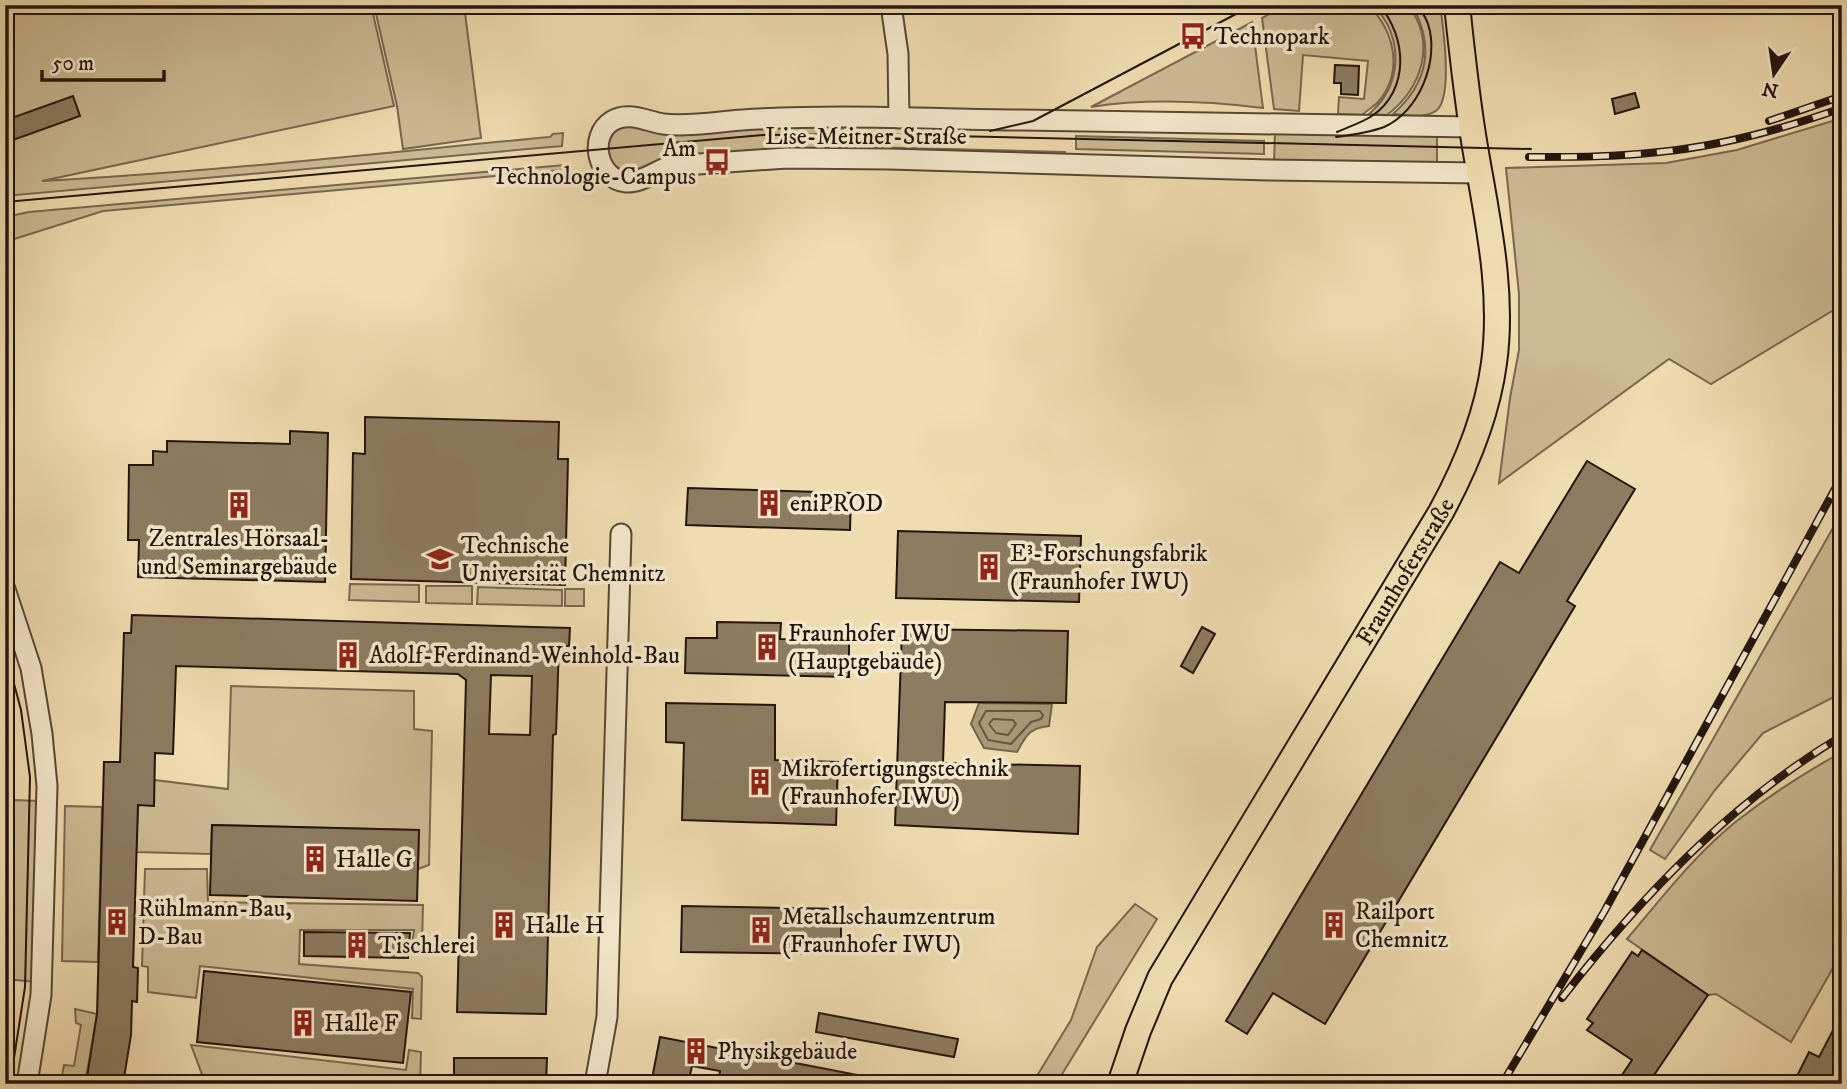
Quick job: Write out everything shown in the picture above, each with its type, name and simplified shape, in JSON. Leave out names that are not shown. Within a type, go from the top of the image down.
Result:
[{"type":"main road","name":"Fraunhoferstraße","points":[[1120,1084],[1160,978],[1460,477],[1480,423],[1494,363],[1498,297],[1471,127],[1457,5]]},
{"type":"street","name":"Lise-Meitner-Straße","points":[[891,5],[898,54],[899,118]]},
{"type":"street","name":"Lise-Meitner-Straße","points":[[1471,127],[787,117],[664,124],[627,116],[610,122],[601,133],[598,149],[607,173],[619,181],[629,182],[640,180],[670,166],[787,158],[1479,173]]},
{"type":"street","points":[[595,1084],[607,1017],[621,534]]},
{"type":"street","points":[[5,589],[31,668],[44,745],[47,786],[41,995],[27,1084]]},
{"type":"shaded area","points":[[5,5],[371,5],[394,106],[42,181],[296,162],[550,137],[563,133],[562,146],[5,196]]},
{"type":"shaded area","points":[[374,5],[464,5],[481,138],[403,149],[397,106]]},
{"type":"shaded area","points":[[1286,5],[1368,5],[1384,26],[1393,51],[1387,89],[1377,103],[1362,115],[1338,114],[1339,97],[1364,99],[1368,61],[1303,55],[1299,111],[1274,109],[1262,18]]},
{"type":"shaded area","points":[[1373,5],[1408,5],[1422,34],[1422,64],[1417,78],[1409,92],[1387,115],[1369,114],[1388,89],[1395,61],[1390,31]]},
{"type":"shaded area","points":[[1412,5],[1440,5],[1446,76],[1442,102],[1437,110],[1410,116],[1393,114],[1414,90],[1424,64],[1424,35]]},
{"type":"shaded area","points":[[1252,22],[1263,108],[1177,102],[1133,102],[1091,107]]},
{"type":"shaded area","points":[[1842,118],[1842,305],[1711,384],[1669,359],[1499,483],[1519,350],[1519,294],[1506,168],[1666,163],[1737,150]]},
{"type":"shaded area","points":[[831,122],[832,129],[843,129],[843,152],[657,163],[629,170],[612,165],[609,153],[610,138],[622,126]]},
{"type":"shaded area","points":[[1275,131],[1437,134],[1437,167],[1274,164]]},
{"type":"shaded area","points":[[1076,136],[1264,141],[1264,154],[1076,149]]},
{"type":"shaded area","points":[[865,147],[1065,152],[1065,160],[865,153]]},
{"type":"shaded area","points":[[564,165],[564,170],[103,211],[5,242],[5,217],[29,212]]},
{"type":"shaded area","points":[[1842,512],[1842,693],[1763,733],[1715,790],[1665,859],[1650,850]]},
{"type":"shaded area","points":[[350,584],[419,585],[419,602],[349,600]]},
{"type":"shaded area","points":[[426,586],[472,586],[472,604],[426,603]]},
{"type":"shaded area","points":[[478,587],[562,590],[562,606],[477,604]]},
{"type":"shaded area","points":[[565,589],[584,589],[584,606],[565,606]]},
{"type":"shaded area","points":[[231,686],[414,691],[414,729],[432,731],[429,865],[418,869],[419,830],[212,825],[211,854],[136,852],[138,805],[154,805],[154,780],[228,789]]},
{"type":"shaded area","points":[[1842,752],[1842,952],[1791,1042],[1716,994],[1708,995],[1627,939],[1679,877],[1722,833],[1775,793]]},
{"type":"shaded area","points":[[11,800],[41,801],[35,982],[6,979]]},
{"type":"shaded area","points":[[65,806],[102,807],[98,962],[62,961]]},
{"type":"shaded area","points":[[145,869],[207,869],[208,902],[423,905],[422,943],[412,946],[414,930],[300,930],[299,964],[418,973],[422,977],[421,1019],[412,1018],[413,989],[200,966],[196,998],[148,992],[148,967],[142,966]]},
{"type":"shaded area","points":[[1135,904],[1157,919],[1056,1084],[1032,1084],[1071,1020],[1097,947]]},
{"type":"shaded area","points":[[75,1009],[97,1014],[85,1084],[61,1081],[64,1065],[74,1066],[81,1025],[76,1023]]},
{"type":"shaded area","points":[[191,1045],[406,1070],[409,1050],[421,1052],[420,1084],[261,1084],[203,1077]]},
{"type":"water","points":[[979,703],[1052,704],[1049,726],[1029,734],[1017,752],[984,748],[971,724]]},
{"type":"building","points":[[1335,65],[1359,66],[1358,95],[1341,94],[1341,83],[1334,83]]},
{"type":"building","points":[[1635,93],[1639,107],[1615,114],[1612,99]]},
{"type":"building","points":[[73,96],[80,116],[13,140],[6,120]]},
{"type":"building","points":[[365,417],[559,422],[558,459],[568,459],[565,585],[351,579],[353,453],[365,454]]},
{"type":"building","name":"Zentrales Hörsaal- und Seminargebäude","points":[[290,431],[328,433],[325,582],[138,577],[139,540],[128,540],[129,465],[153,465],[153,451],[167,452],[167,441],[290,444]]},
{"type":"building","points":[[1587,461],[1635,489],[1567,601],[1575,606],[1325,1024],[1273,993],[1247,1034],[1226,1021],[1500,562],[1519,573]]},
{"type":"building","name":"eniPROD","points":[[688,488],[851,493],[850,530],[686,525]]},
{"type":"building","name":"E³-Forschungsfabrik (Fraunhofer IWU)","points":[[898,531],[1081,536],[1079,602],[896,598]]},
{"type":"building","points":[[132,615],[570,628],[569,646],[559,646],[556,734],[553,735],[546,1014],[457,1012],[466,680],[458,674],[176,666],[173,754],[155,753],[154,806],[138,805],[133,967],[138,968],[137,1002],[132,1001],[131,1035],[123,1084],[86,1084],[97,1014],[104,762],[120,762],[124,633],[131,633]],"holes":[[[491,675],[532,676],[530,735],[489,734]]]},
{"type":"building","name":"Fraunhofer IWU (Hauptgebäude)","points":[[717,622],[781,623],[780,639],[849,640],[849,677],[685,673],[686,638],[717,638]]},
{"type":"building","points":[[1202,627],[1215,634],[1193,673],[1181,666]]},
{"type":"building","points":[[902,629],[1068,631],[1066,703],[945,702],[943,763],[1080,766],[1078,834],[895,825]]},
{"type":"building","name":"Mikrofertigungstechnik (Fraunhofer IWU)","points":[[666,703],[775,705],[775,760],[838,762],[836,825],[682,820],[684,743],[666,742]]},
{"type":"building","name":"Halle G","points":[[212,825],[419,830],[417,901],[210,895]]},
{"type":"building","name":"Metallschaumzentrum (Fraunhofer IWU)","points":[[682,906],[841,909],[841,954],[681,952]]},
{"type":"building","name":"Tischlerei","points":[[304,932],[410,933],[408,958],[304,956]]},
{"type":"building","points":[[1642,950],[1708,995],[1648,1084],[1616,1084],[1632,1060],[1587,1030],[1593,1023],[1587,1019],[1632,952],[1638,956]]},
{"type":"building","name":"Halle F","points":[[204,971],[411,992],[403,1063],[197,1042]]},
{"type":"building","points":[[819,1013],[958,1039],[954,1057],[816,1032]]},
{"type":"building","points":[[1842,1013],[1842,1084],[1793,1084],[1809,1052],[1819,1057]]},
{"type":"building","name":"Physikgebäude","points":[[660,1037],[868,1077],[868,1084],[798,1084],[755,1075],[753,1084],[718,1084],[720,1071],[692,1066],[688,1084],[651,1084]]},
{"type":"building","points":[[454,1058],[547,1058],[546,1084],[454,1084]]},
{"type":"tram line","points":[[990,131],[1033,121],[1253,5]]},
{"type":"tram line","points":[[1337,132],[1372,116],[1393,92],[1398,78],[1399,47],[1395,32],[1379,5]]},
{"type":"tram line","points":[[1336,137],[1384,127],[1407,110],[1416,97],[1424,83],[1431,53],[1428,24],[1417,5]]},
{"type":"tram line","points":[[5,202],[763,135],[865,134],[1531,149]]},
{"type":"tram line","points":[[5,650],[21,710],[30,777],[25,987],[10,1084]]},
{"type":"railway","points":[[1769,121],[1842,96]]},
{"type":"railway","points":[[1529,157],[1643,154],[1705,146],[1752,136],[1842,108]]},
{"type":"railway","points":[[1502,1084],[1604,912],[1842,476]]},
{"type":"railway","points":[[1562,998],[1656,888],[1725,821],[1801,762],[1842,736]]},
{"type":"place","name":"Technopark","points":[[1193,36]]},
{"type":"place","name":"Am Technologie-Campus","points":[[717,162]]},
{"type":"place","name":"eniPROD","points":[[769,503]]},
{"type":"place","name":"Zentrales Hörsaal- und Seminargebäude","points":[[239,505]]},
{"type":"place","name":"Technische Universität Chemnitz","points":[[440,559]]},
{"type":"place","name":"E³-Forschungsfabrik (Fraunhofer IWU)","points":[[989,567]]},
{"type":"place","name":"Fraunhofer IWU (Hauptgebäude)","points":[[767,647]]},
{"type":"place","name":"Adolf-Ferdinand-Weinhold-Bau","points":[[348,655]]},
{"type":"place","name":"Mikrofertigungstechnik (Fraunhofer IWU)","points":[[760,782]]},
{"type":"place","name":"Halle G","points":[[315,859]]},
{"type":"place","name":"Rühlmann-Bau, D-Bau","points":[[117,922]]},
{"type":"place","name":"Halle H","points":[[504,925]]},
{"type":"place","name":"Railport Chemnitz","points":[[1334,925]]},
{"type":"place","name":"Metallschaumzentrum (Fraunhofer IWU)","points":[[761,930]]},
{"type":"place","name":"Tischlerei","points":[[357,945]]},
{"type":"place","name":"Halle F","points":[[303,1023]]},
{"type":"place","name":"Physikgebäude","points":[[696,1051]]}]
